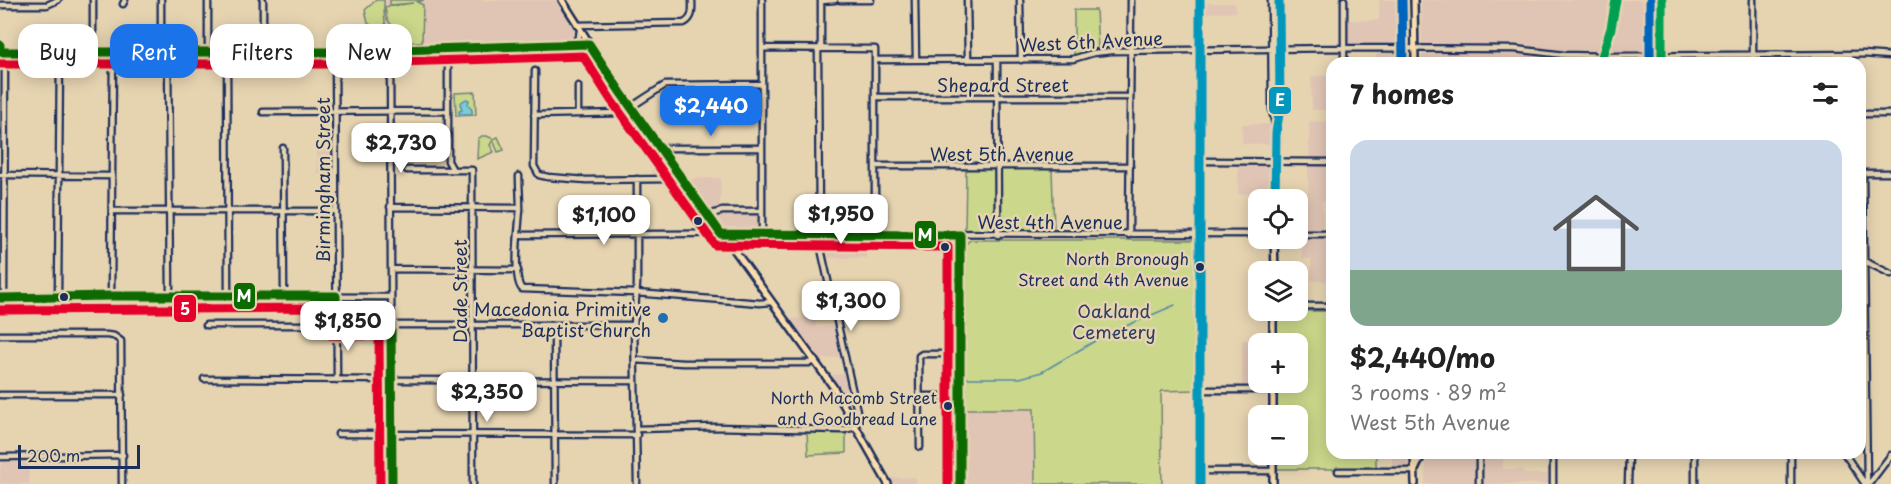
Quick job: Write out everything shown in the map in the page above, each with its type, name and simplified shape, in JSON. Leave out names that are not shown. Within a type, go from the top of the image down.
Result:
[{"type":"main road","points":[[562,0],[632,109],[834,388],[888,484]]},
{"type":"main road","points":[[1200,0],[1200,484]]},
{"type":"main road","points":[[1275,189],[1276,133],[1280,108],[1279,0]]},
{"type":"main road","points":[[1414,0],[1415,57]]},
{"type":"main road","points":[[1602,56],[1611,28],[1616,0]]},
{"type":"main road","points":[[1415,459],[1415,484]]},
{"type":"main road","points":[[1414,471],[1420,459]]},
{"type":"main road","points":[[1273,465],[1273,484]]},
{"type":"street","points":[[0,5],[47,5],[58,0]]},
{"type":"street","points":[[93,0],[93,24]]},
{"type":"street","points":[[161,0],[161,24]]},
{"type":"street","points":[[198,53],[208,53],[208,0]]},
{"type":"street","points":[[263,0],[263,24]]},
{"type":"street","points":[[573,44],[579,36],[578,27],[680,24],[688,21],[692,15],[692,0]]},
{"type":"street","points":[[762,0],[762,234]]},
{"type":"street","points":[[636,429],[716,427],[844,430],[856,427],[856,411],[818,233],[821,1],[835,0]]},
{"type":"street","points":[[840,0],[871,0]]},
{"type":"street","points":[[915,0],[916,60]]},
{"type":"street","points":[[967,0],[968,60]]},
{"type":"street","points":[[1020,0],[1021,60]]},
{"type":"street","points":[[1129,235],[1131,0]]},
{"type":"street","points":[[1271,0],[1272,109],[1276,133]]},
{"type":"street","points":[[1344,0],[1344,57]]},
{"type":"street","points":[[1662,0],[1662,56]]},
{"type":"street","points":[[1753,0],[1753,55]]},
{"type":"street","points":[[412,50],[589,44]]},
{"type":"street","points":[[0,45],[2,52],[2,298],[228,295],[390,297]]},
{"type":"street","points":[[762,48],[875,49],[875,233]]},
{"type":"street","name":"West 6th Avenue","points":[[875,60],[1073,59],[1099,52],[1131,50],[1344,48],[1525,50],[1554,56],[1863,54],[1891,56]]},
{"type":"street","points":[[407,170],[453,170],[448,161],[448,49]]},
{"type":"street","points":[[2,52],[18,52]]},
{"type":"street","points":[[997,60],[998,235]]},
{"type":"street","points":[[535,71],[534,166],[539,175],[569,179],[673,179],[680,176]]},
{"type":"street","points":[[58,297],[60,78]]},
{"type":"street","points":[[111,296],[113,78]]},
{"type":"street","points":[[168,78],[170,296]]},
{"type":"street","points":[[227,78],[228,295]]},
{"type":"street","name":"Birmingham Street","points":[[335,78],[337,380]]},
{"type":"street","points":[[390,78],[392,484]]},
{"type":"street","points":[[534,115],[627,112],[665,85],[762,84]]},
{"type":"street","points":[[578,86],[579,114]]},
{"type":"street","name":"Shepard Street","points":[[875,97],[1130,97]]},
{"type":"street","points":[[263,112],[448,111]]},
{"type":"street","points":[[1866,114],[1891,114]]},
{"type":"street","points":[[283,148],[284,296]]},
{"type":"street","points":[[660,148],[762,148]]},
{"type":"street","points":[[1200,162],[1326,162]]},
{"type":"street","name":"West 5th Avenue","points":[[875,166],[1130,166]]},
{"type":"street","name":"Dade Street","points":[[453,170],[472,170],[473,484]]},
{"type":"street","points":[[1866,173],[1891,173]]},
{"type":"street","points":[[2,175],[112,176]]},
{"type":"street","points":[[519,176],[518,270],[520,288],[771,302]]},
{"type":"street","points":[[637,179],[637,284],[634,325],[637,484]]},
{"type":"street","points":[[390,207],[520,208]]},
{"type":"street","points":[[112,211],[336,211]]},
{"type":"street","points":[[708,214],[722,211],[762,211]]},
{"type":"street","name":"West 4th Avenue","points":[[518,235],[1248,234]]},
{"type":"street","points":[[1308,234],[1326,234]]},
{"type":"street","points":[[960,235],[960,484]]},
{"type":"street","points":[[1866,262],[1891,274]]},
{"type":"street","points":[[391,269],[518,270]]},
{"type":"street","points":[[1308,306],[1326,306]]},
{"type":"street","points":[[206,325],[634,325]]},
{"type":"street","points":[[554,325],[555,484]]},
{"type":"street","points":[[0,335],[107,335],[119,339],[123,345],[122,484]]},
{"type":"street","points":[[920,447],[920,355],[960,354]]},
{"type":"street","points":[[635,360],[711,363],[814,361]]},
{"type":"street","points":[[204,379],[635,381]]},
{"type":"street","points":[[1200,390],[1248,390]]},
{"type":"street","points":[[0,394],[122,395]]},
{"type":"street","points":[[920,396],[960,396]]},
{"type":"street","points":[[338,434],[637,435]]},
{"type":"street","points":[[1866,453],[1867,484]]},
{"type":"street","points":[[0,457],[123,455]]},
{"type":"street","points":[[1867,484],[1891,455]]},
{"type":"street","points":[[1479,459],[1479,484]]},
{"type":"street","points":[[1553,459],[1553,484]]},
{"type":"street","points":[[1628,484],[1629,459]]},
{"type":"street","points":[[1695,459],[1695,484]]},
{"type":"street","points":[[1791,459],[1791,484]]},
{"type":"street","points":[[1848,459],[1867,484]]},
{"type":"street","points":[[1200,471],[1273,471]]},
{"type":"street","points":[[1338,471],[1414,471]]},
{"type":"shaded area","points":[[383,0],[557,0],[576,33],[574,38],[564,41],[412,46],[412,24],[384,24]]},
{"type":"shaded area","points":[[1379,0],[1407,0],[1407,42],[1404,45],[1346,44],[1346,20],[1379,20]]},
{"type":"shaded area","points":[[1421,0],[1611,0],[1599,51],[1512,46],[1423,46]]},
{"type":"shaded area","points":[[1619,0],[1656,0],[1657,51],[1624,52],[1609,49]]},
{"type":"shaded area","points":[[1202,3],[1235,3],[1236,12],[1203,13]]},
{"type":"shaded area","points":[[1376,51],[1408,51],[1408,57],[1376,57]]},
{"type":"shaded area","points":[[1425,53],[1529,53],[1537,57],[1422,57]]},
{"type":"shaded area","points":[[1311,76],[1326,76],[1326,110],[1312,110]]},
{"type":"shaded area","points":[[1309,121],[1326,122],[1326,159],[1309,159]]},
{"type":"shaded area","points":[[1242,124],[1271,124],[1271,144],[1242,144]]},
{"type":"shaded area","points":[[317,143],[333,143],[332,175],[317,174]]},
{"type":"shaded area","points":[[651,160],[663,160],[673,175],[652,175]]},
{"type":"shaded area","points":[[1326,163],[1326,201],[1322,201],[1323,231],[1308,231],[1308,164]]},
{"type":"shaded area","points":[[1238,164],[1269,164],[1269,189],[1248,189],[1248,194],[1238,194]]},
{"type":"shaded area","points":[[696,178],[721,178],[720,209],[709,212],[687,181]]},
{"type":"shaded area","points":[[820,195],[872,195],[870,229],[822,229]]},
{"type":"shaded area","points":[[758,213],[758,231],[722,230],[711,215]]},
{"type":"shaded area","points":[[823,236],[864,237],[867,258],[825,258],[821,238]]},
{"type":"shaded area","points":[[1308,238],[1326,238],[1326,281],[1311,281],[1311,259],[1302,259],[1302,249],[1308,249]]},
{"type":"shaded area","points":[[815,317],[816,328],[835,326],[841,356],[818,361],[787,319]]},
{"type":"shaded area","points":[[1242,340],[1248,340],[1248,386],[1242,386]]},
{"type":"shaded area","points":[[846,373],[854,409],[852,412],[829,376]]},
{"type":"shaded area","points":[[965,409],[1034,409],[1035,484],[965,484]]},
{"type":"shaded area","points":[[1392,459],[1407,459],[1407,468],[1392,469]]},
{"type":"shaded area","points":[[1426,459],[1476,459],[1476,484],[1425,484]]},
{"type":"shaded area","points":[[1484,459],[1503,459],[1503,469],[1523,469],[1524,474],[1548,474],[1550,484],[1484,484]]},
{"type":"shaded area","points":[[3,461],[29,462],[29,484],[0,484],[0,467]]},
{"type":"shaded area","points":[[916,477],[916,484],[891,484],[888,478]]},
{"type":"green space","points":[[376,0],[384,0],[386,24],[369,24],[365,10]]},
{"type":"green space","points":[[390,0],[424,0],[417,2],[423,5],[422,42],[412,42],[412,24],[390,24],[387,19],[385,7],[413,3],[390,5]]},
{"type":"green space","points":[[1074,10],[1096,10],[1098,49],[1074,56]]},
{"type":"green space","points":[[475,92],[476,115],[456,116],[455,93]]},
{"type":"green space","points":[[482,136],[493,139],[498,137],[504,150],[498,152],[493,140],[490,145],[494,152],[477,159],[478,139]]},
{"type":"green space","points":[[966,169],[1052,169],[1054,231],[965,232]]},
{"type":"green space","name":"Oakland Cemetery","points":[[970,240],[1194,240],[1195,390],[1161,391],[1162,484],[1035,484],[1034,409],[965,409],[966,244]]},
{"type":"green space","points":[[1308,311],[1326,311],[1326,459],[1376,459],[1376,469],[1277,469],[1277,465],[1308,465],[1308,405],[1277,405],[1276,393],[1308,393],[1308,333],[1276,333],[1276,321],[1308,321]]},
{"type":"green space","points":[[807,431],[846,432],[846,453],[808,455]]},
{"type":"water","points":[[466,99],[469,100],[468,104],[472,114],[459,114],[462,110],[460,103]]},
{"type":"waterway","points":[[1112,332],[1175,305]]},
{"type":"waterway","points":[[968,378],[1020,378],[1042,372],[1105,335]]},
{"type":"transit line","name":"E","points":[[1200,0],[1200,484]]},
{"type":"transit line","name":"E","points":[[1275,189],[1276,133],[1280,108],[1279,0]]},
{"type":"transit line","points":[[1402,0],[1403,57]]},
{"type":"transit line","points":[[1602,57],[1611,28],[1616,0]]},
{"type":"transit line","points":[[1650,0],[1650,57]]},
{"type":"transit line","points":[[1662,0],[1662,57]]},
{"type":"transit line","name":"M","points":[[0,45],[0,52],[335,52],[589,44],[721,234],[960,235],[960,484]]},
{"type":"transit line","name":"5","points":[[0,64],[335,64],[583,56],[611,100],[715,245],[948,247],[948,484]]},
{"type":"transit line","name":"M","points":[[0,298],[336,296],[336,324],[391,324],[392,484]]},
{"type":"transit line","name":"5","points":[[0,310],[324,308],[324,326],[330,335],[379,336],[380,484]]},
{"type":"place","name":"North Bronough Street and 4th Avenue","points":[[1200,267]]},
{"type":"place","name":"Macedonia Primitive Baptist Church","points":[[663,318]]},
{"type":"place","name":"North Macomb Street and Goodbread Lane","points":[[948,406]]}]
